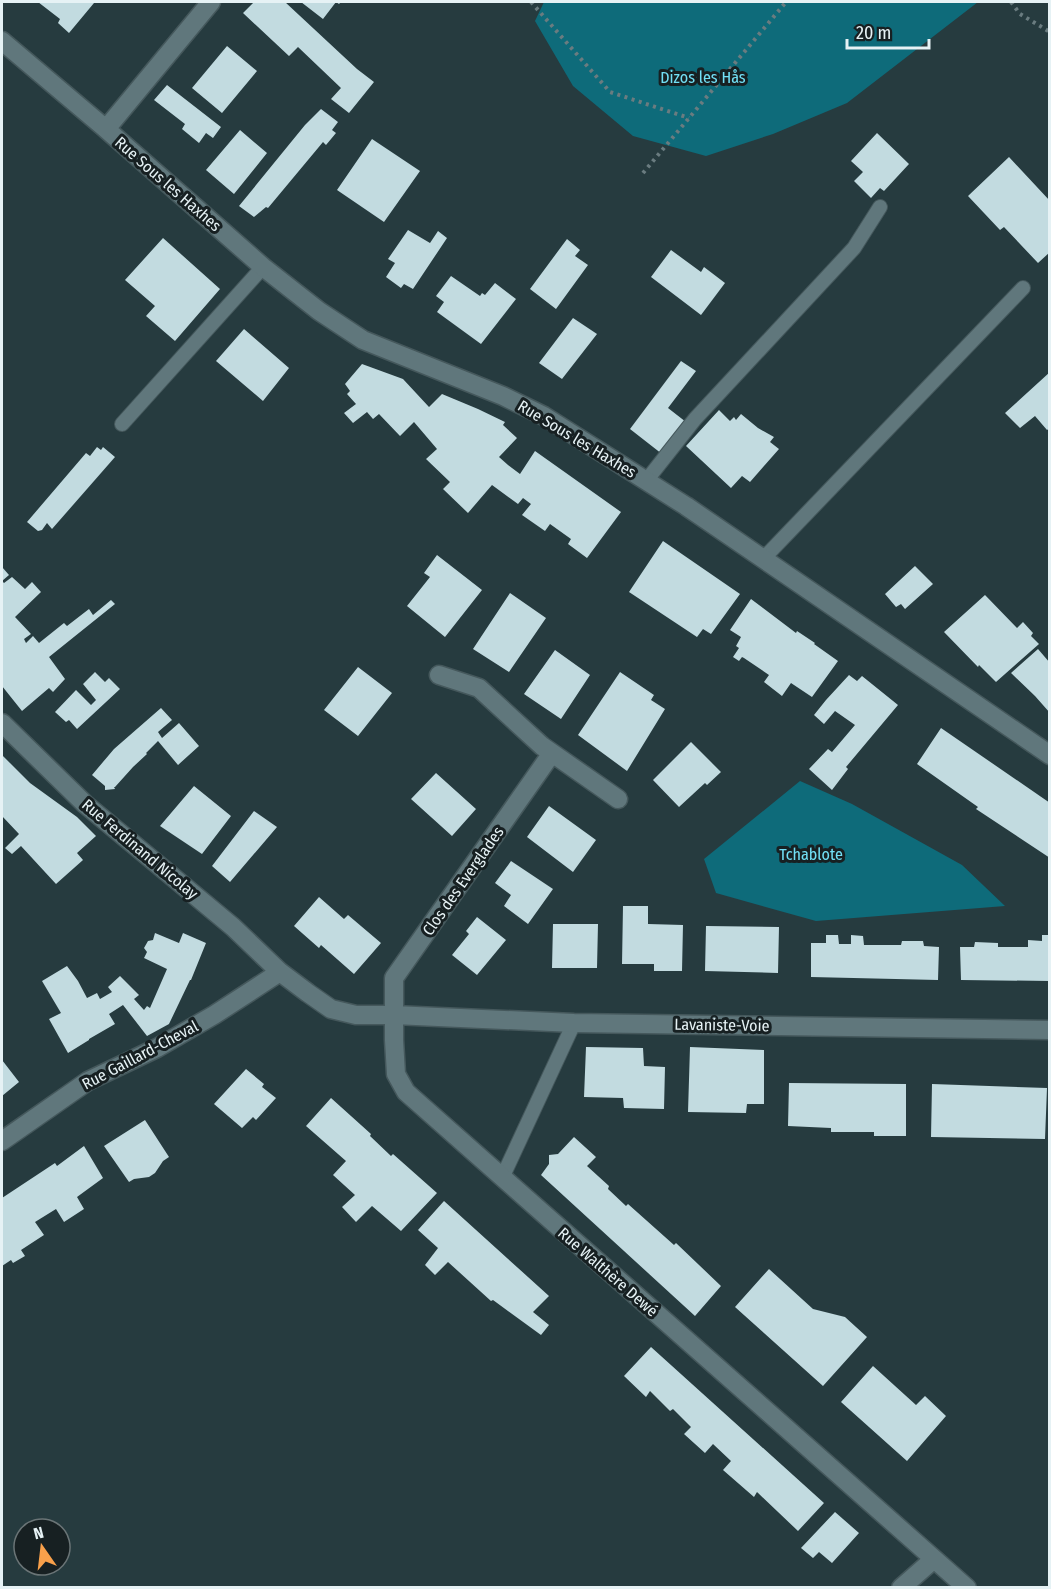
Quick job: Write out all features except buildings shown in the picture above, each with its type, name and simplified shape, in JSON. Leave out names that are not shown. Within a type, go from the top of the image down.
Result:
[{"type":"street","points":[[106,129],[211,2]]},
{"type":"street","name":"Rue Sous les Haxhes","points":[[2,42],[106,129],[263,267],[319,311],[363,340],[503,396],[544,416],[686,506],[1050,755]]},
{"type":"street","points":[[439,675],[479,688],[542,746],[618,799]]},
{"type":"street","name":"Rue Ferdinand Nicolay","points":[[2,723],[85,804],[232,927],[280,972]]},
{"type":"street","name":"Clos des Everglades","points":[[394,1015],[394,978],[552,753]]},
{"type":"street","points":[[280,972],[331,1009],[356,1015],[394,1015]]},
{"type":"street","name":"Rue Gaillard-Cheval","points":[[2,1141],[88,1082],[176,1037],[280,972]]},
{"type":"street","name":"Lavaniste-Voie","points":[[394,1015],[574,1023],[1050,1030]]},
{"type":"street","name":"Rue Walthère Dewé","points":[[394,1015],[396,1074],[406,1092],[967,1587]]},
{"type":"street","points":[[901,1587],[934,1559]]},
{"type":"lane","points":[[646,481],[695,418],[854,248],[880,207]]},
{"type":"lane","points":[[123,424],[263,267]]},
{"type":"lane","points":[[763,559],[1023,288]]},
{"type":"lane","points":[[502,1178],[574,1023]]},
{"type":"path","points":[[531,2],[610,92],[689,118]]},
{"type":"path","points":[[643,173],[786,2]]},
{"type":"path","points":[[1011,2],[1020,14],[1050,32]]},
{"type":"green space","name":"Dizos les Hås","points":[[544,2],[978,2],[847,103],[773,134],[706,156],[633,136],[573,86],[535,21]]},
{"type":"green space","name":"Tchablote","points":[[800,781],[852,804],[962,865],[1005,906],[816,921],[716,893],[704,859]]}]
